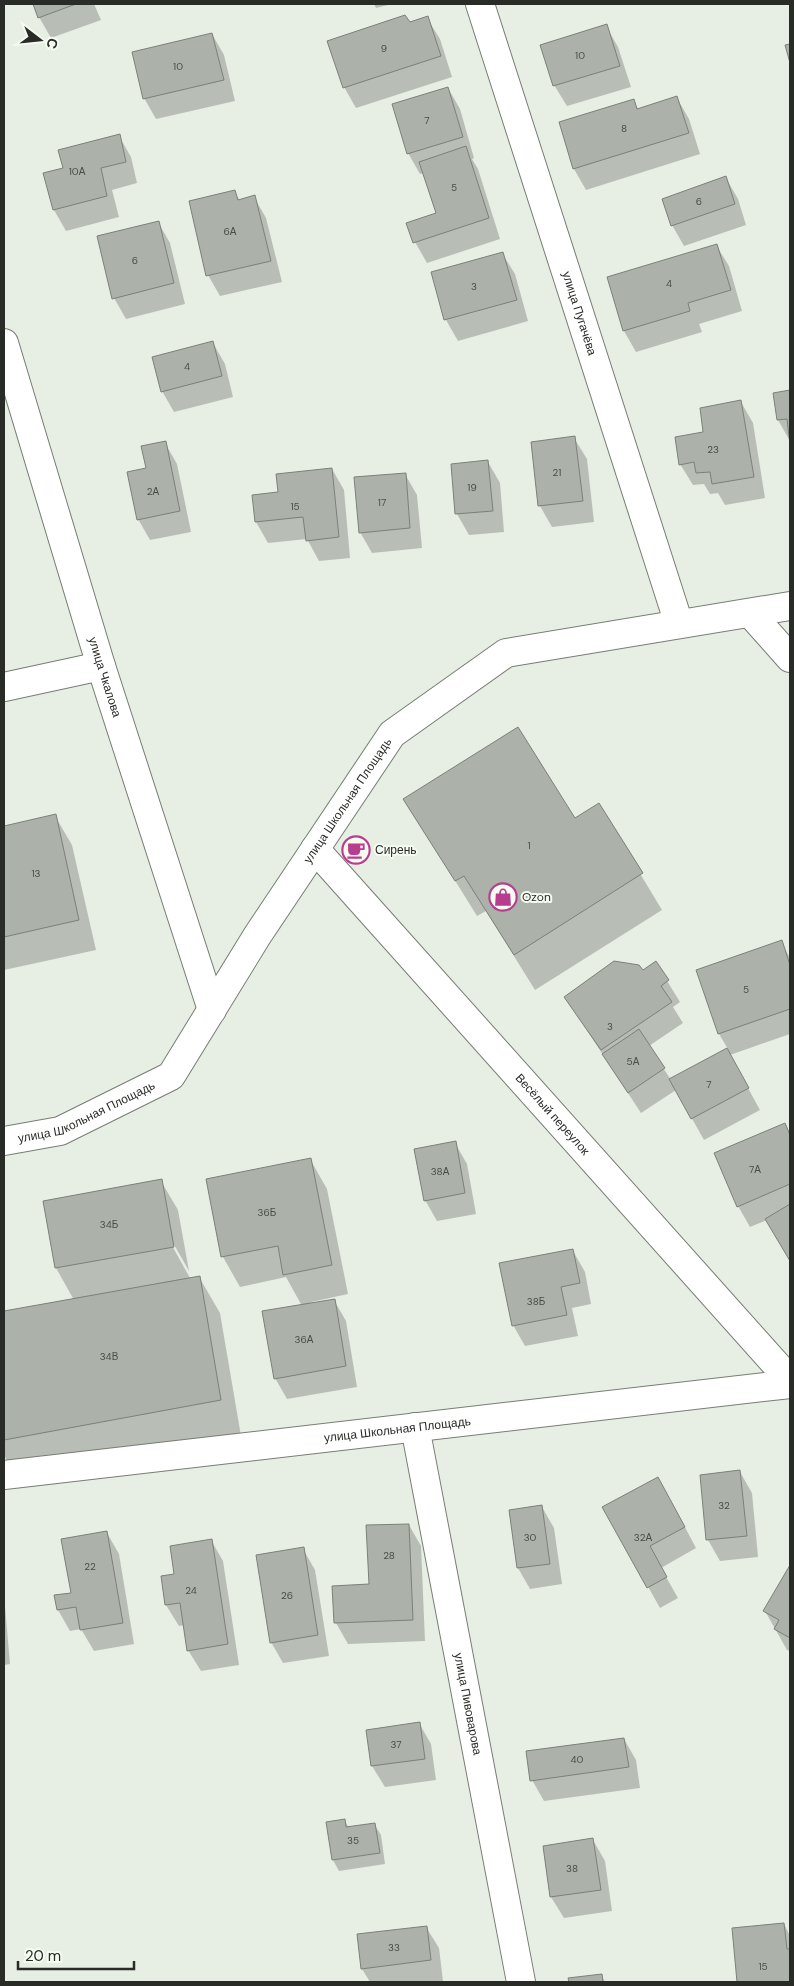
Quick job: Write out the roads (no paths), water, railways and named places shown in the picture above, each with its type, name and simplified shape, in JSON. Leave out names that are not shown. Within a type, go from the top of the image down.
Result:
[{"type":"street","name":"улица Пугачёва","points":[[480,4],[678,624]]},
{"type":"street","name":"улица Чкалова","points":[[4,343],[101,666],[212,1010]]},
{"type":"street","name":"улица Школьная Площадь","points":[[4,1141],[60,1131],[171,1076],[257,936],[392,734],[506,653],[790,606]]},
{"type":"street","points":[[750,613],[790,658]]},
{"type":"street","points":[[4,687],[101,666]]},
{"type":"street","name":"Весёлый переулок","points":[[315,850],[790,1380]]},
{"type":"street","name":"улица Школьная Площадь","points":[[4,1475],[790,1384]]},
{"type":"street","name":"улица Пивоварова","points":[[415,1427],[521,1982]]},
{"type":"place","name":"Сирень","points":[[356,850]]},
{"type":"place","name":"Ozon","points":[[503,897]]}]
